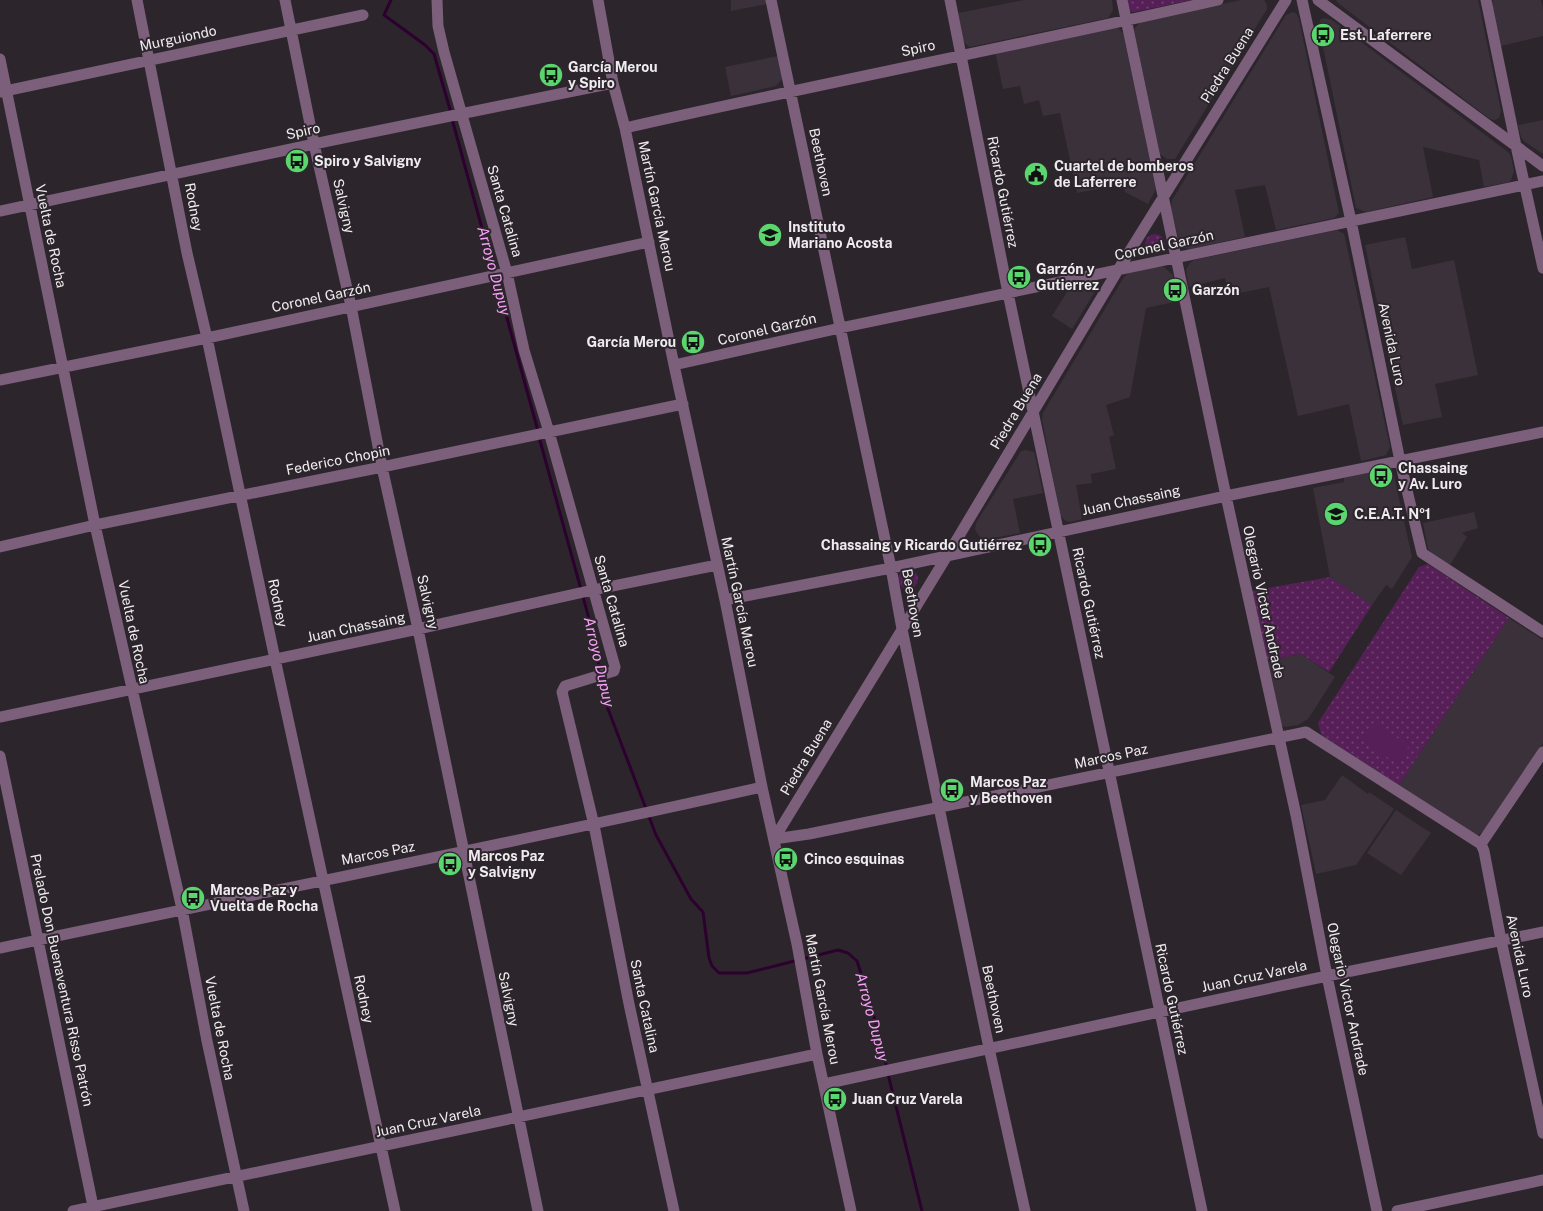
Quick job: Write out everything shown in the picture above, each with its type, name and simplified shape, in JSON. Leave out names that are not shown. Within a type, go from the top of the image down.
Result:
[{"type":"street","name":"Rodney","points":[[137,0],[173,174],[187,253],[207,338],[395,1211]]},
{"type":"street","name":"Salvigny","points":[[286,0],[314,144],[418,629],[538,1211]]},
{"type":"street","name":"Santa Catalina","points":[[437,0],[438,26],[459,115],[505,273],[524,350],[591,591],[615,667],[614,671],[565,686],[562,692],[594,825],[627,995],[674,1211]]},
{"type":"street","name":"Martín García Merou","points":[[598,0],[613,83],[625,128],[725,600],[762,787],[797,944],[817,1054],[850,1211]]},
{"type":"street","name":"Beethoven","points":[[771,0],[891,568],[989,1048],[1026,1211]]},
{"type":"street","name":"Ricardo Gutiérrez","points":[[950,0],[1008,293],[1202,1211]]},
{"type":"street","name":"Olegario Victor Andrade","points":[[1122,0],[1226,496],[1296,815],[1327,976],[1377,1211]]},
{"type":"street","name":"Spiro","points":[[625,128],[1218,0]]},
{"type":"street","name":"Piedra Buena","points":[[774,839],[947,556],[1118,270],[1286,0]]},
{"type":"street","name":"Avenida Luro","points":[[1302,0],[1351,222],[1400,461],[1422,553],[1543,632]]},
{"type":"street","points":[[1318,0],[1543,166]]},
{"type":"street","points":[[1486,0],[1543,268]]},
{"type":"street","name":"Murguiondo","points":[[4,91],[363,15]]},
{"type":"street","name":"Vuelta de Rocha","points":[[0,59],[4,91],[64,368],[95,525],[182,909],[206,1040],[244,1211]]},
{"type":"street","name":"Spiro","points":[[0,210],[613,83]]},
{"type":"street","name":"Coronel Garzón","points":[[674,365],[840,328],[1543,181]]},
{"type":"street","name":"Coronel Garzón","points":[[0,380],[207,338],[649,242]]},
{"type":"street","name":"Federico Chopin","points":[[0,548],[95,525],[382,468],[683,404]]},
{"type":"street","name":"Juan Chassaing","points":[[725,600],[891,568],[1226,496],[1543,432]]},
{"type":"street","name":"Juan Chassaing","points":[[0,717],[717,565]]},
{"type":"street","name":"Marcos Paz","points":[[774,839],[809,834],[1306,732],[1480,844]]},
{"type":"street","points":[[1480,844],[1543,752]]},
{"type":"street","name":"Prelado Don Buenaventura Risso Patrón","points":[[0,756],[93,1209]]},
{"type":"street","name":"Marcos Paz","points":[[0,948],[594,825],[762,787]]},
{"type":"street","name":"Avenida Luro","points":[[1480,844],[1484,851],[1501,940],[1543,1133]]},
{"type":"street","name":"Juan Cruz Varela","points":[[824,1084],[1327,976],[1543,932]]},
{"type":"street","name":"Juan Cruz Varela","points":[[73,1211],[93,1209],[817,1054]]},
{"type":"street","points":[[1397,1211],[1543,1180]]},
{"type":"shaded area","points":[[731,0],[766,0],[767,4],[731,11]]},
{"type":"shaded area","points":[[1024,0],[1112,0],[1113,10],[1108,18],[970,47],[963,42],[958,13]]},
{"type":"shaded area","points":[[1125,0],[1191,0],[1134,12],[1130,11]]},
{"type":"shaded area","points":[[1241,0],[1264,0],[1267,9],[1175,159],[1167,159],[1160,154],[1134,30],[1141,21]]},
{"type":"shaded area","points":[[1336,0],[1478,0],[1501,111],[1499,118],[1495,120],[1490,119]]},
{"type":"shaded area","points":[[1493,0],[1541,0],[1543,36],[1501,46],[1492,5]]},
{"type":"shaded area","points":[[1292,12],[1296,13],[1299,19],[1339,213],[1334,218],[1276,230],[1265,185],[1235,190],[1245,237],[1189,249],[1185,248],[1180,244],[1171,209],[1172,200],[1286,15]]},
{"type":"shaded area","points":[[1321,19],[1332,20],[1508,152],[1511,156],[1514,171],[1511,180],[1484,187],[1479,160],[1423,147],[1433,197],[1366,212],[1356,208],[1319,27]]},
{"type":"shaded area","points":[[1117,27],[1123,33],[1156,189],[1148,204],[1125,192],[1123,184],[1077,193],[1060,113],[1043,116],[1039,100],[1024,104],[1020,86],[1003,89],[995,51]]},
{"type":"shaded area","points":[[778,56],[782,79],[776,86],[731,96],[725,67]]},
{"type":"shaded area","points":[[1543,120],[1543,154],[1524,141],[1518,125]]},
{"type":"shaded area","points":[[1337,230],[1344,234],[1345,238],[1390,447],[1386,455],[1361,461],[1349,404],[1298,416],[1269,287],[1230,295],[1225,278],[1189,287],[1186,270],[1194,260]]},
{"type":"shaded area","points":[[1155,234],[1162,237],[1165,244],[1162,251],[1155,254],[1148,251],[1145,244],[1148,237]]},
{"type":"shaded area","points":[[1405,237],[1412,269],[1454,260],[1478,375],[1435,384],[1442,417],[1403,425],[1365,245]]},
{"type":"shaded area","points":[[1158,266],[1164,267],[1173,275],[1179,301],[1146,308],[1130,397],[1106,405],[1114,435],[1109,437],[1116,469],[1091,474],[1092,483],[1076,485],[1082,519],[1066,521],[1060,515],[1042,419],[1043,413],[1124,277],[1129,273]]},
{"type":"shaded area","points":[[1097,279],[1100,283],[1072,329],[1052,316],[1072,284]]},
{"type":"shaded area","points":[[1021,451],[1034,452],[1043,493],[1013,499],[1020,533],[988,539],[980,537],[975,530],[976,523]]},
{"type":"shaded area","points":[[1385,469],[1392,472],[1394,476],[1412,557],[1392,589],[1386,585],[1372,605],[1330,577],[1313,488],[1344,482],[1344,478]]},
{"type":"shaded area","points":[[1474,512],[1478,528],[1462,533],[1467,537],[1450,565],[1432,554],[1428,549],[1423,523]]},
{"type":"shaded area","points":[[1428,564],[1509,618],[1399,785],[1323,736],[1318,723],[1419,567]]},
{"type":"shaded area","points":[[904,569],[912,569],[918,575],[918,583],[912,589],[904,589],[898,583],[898,575]]},
{"type":"shaded area","points":[[1330,577],[1372,605],[1329,672],[1301,654],[1266,661],[1252,591]]},
{"type":"shaded area","points":[[1509,618],[1543,640],[1543,743],[1484,831],[1478,835],[1399,785]]},
{"type":"shaded area","points":[[1301,654],[1335,677],[1308,719],[1298,725],[1285,727],[1281,725],[1266,661]]},
{"type":"shaded area","points":[[1374,722],[1409,746],[1397,764],[1362,740]]},
{"type":"shaded area","points":[[1342,775],[1368,794],[1369,792],[1394,809],[1356,865],[1316,874],[1301,805],[1325,800]]},
{"type":"shaded area","points":[[1396,810],[1431,833],[1401,875],[1367,853]]},
{"type":"waterway","name":"Arroyo Dupuy","points":[[391,0],[384,15],[425,45],[434,54],[451,113]]},
{"type":"waterway","name":"Arroyo Dupuy","points":[[452,119],[494,272]]},
{"type":"waterway","name":"Arroyo Dupuy","points":[[496,278],[538,431]]},
{"type":"waterway","name":"Arroyo Dupuy","points":[[539,437],[593,633],[605,701],[656,835],[691,899],[703,912],[709,958],[712,966],[719,973],[747,973],[838,950],[848,953],[857,961],[870,1001],[887,1068]]},
{"type":"waterway","name":"Arroyo Dupuy","points":[[888,1074],[922,1211]]},
{"type":"place","name":"Est. Laferrere","points":[[1323,35]]},
{"type":"place","name":"García Merou y Spiro","points":[[551,75]]},
{"type":"place","name":"Spiro y Salvigny","points":[[297,161]]},
{"type":"place","name":"Cuartel de bomberos de Laferrere","points":[[1036,174]]},
{"type":"place","name":"Instituto Mariano Acosta","points":[[770,235]]},
{"type":"place","name":"Garzón y Gutierrez","points":[[1019,277]]},
{"type":"place","name":"Garzón","points":[[1175,290]]},
{"type":"place","name":"García Merou","points":[[693,342]]},
{"type":"place","name":"Chassaing y Av. Luro","points":[[1381,476]]},
{"type":"place","name":"C.E.A.T. Nº1","points":[[1336,514]]},
{"type":"place","name":"Chassaing y Ricardo Gutiérrez","points":[[1040,545]]},
{"type":"place","name":"Marcos Paz y Beethoven","points":[[952,790]]},
{"type":"place","name":"Cinco esquinas","points":[[786,859]]},
{"type":"place","name":"Marcos Paz y Salvigny","points":[[450,864]]},
{"type":"place","name":"Marcos Paz y Vuelta de Rocha","points":[[193,898]]},
{"type":"place","name":"Juan Cruz Varela","points":[[835,1099]]}]
